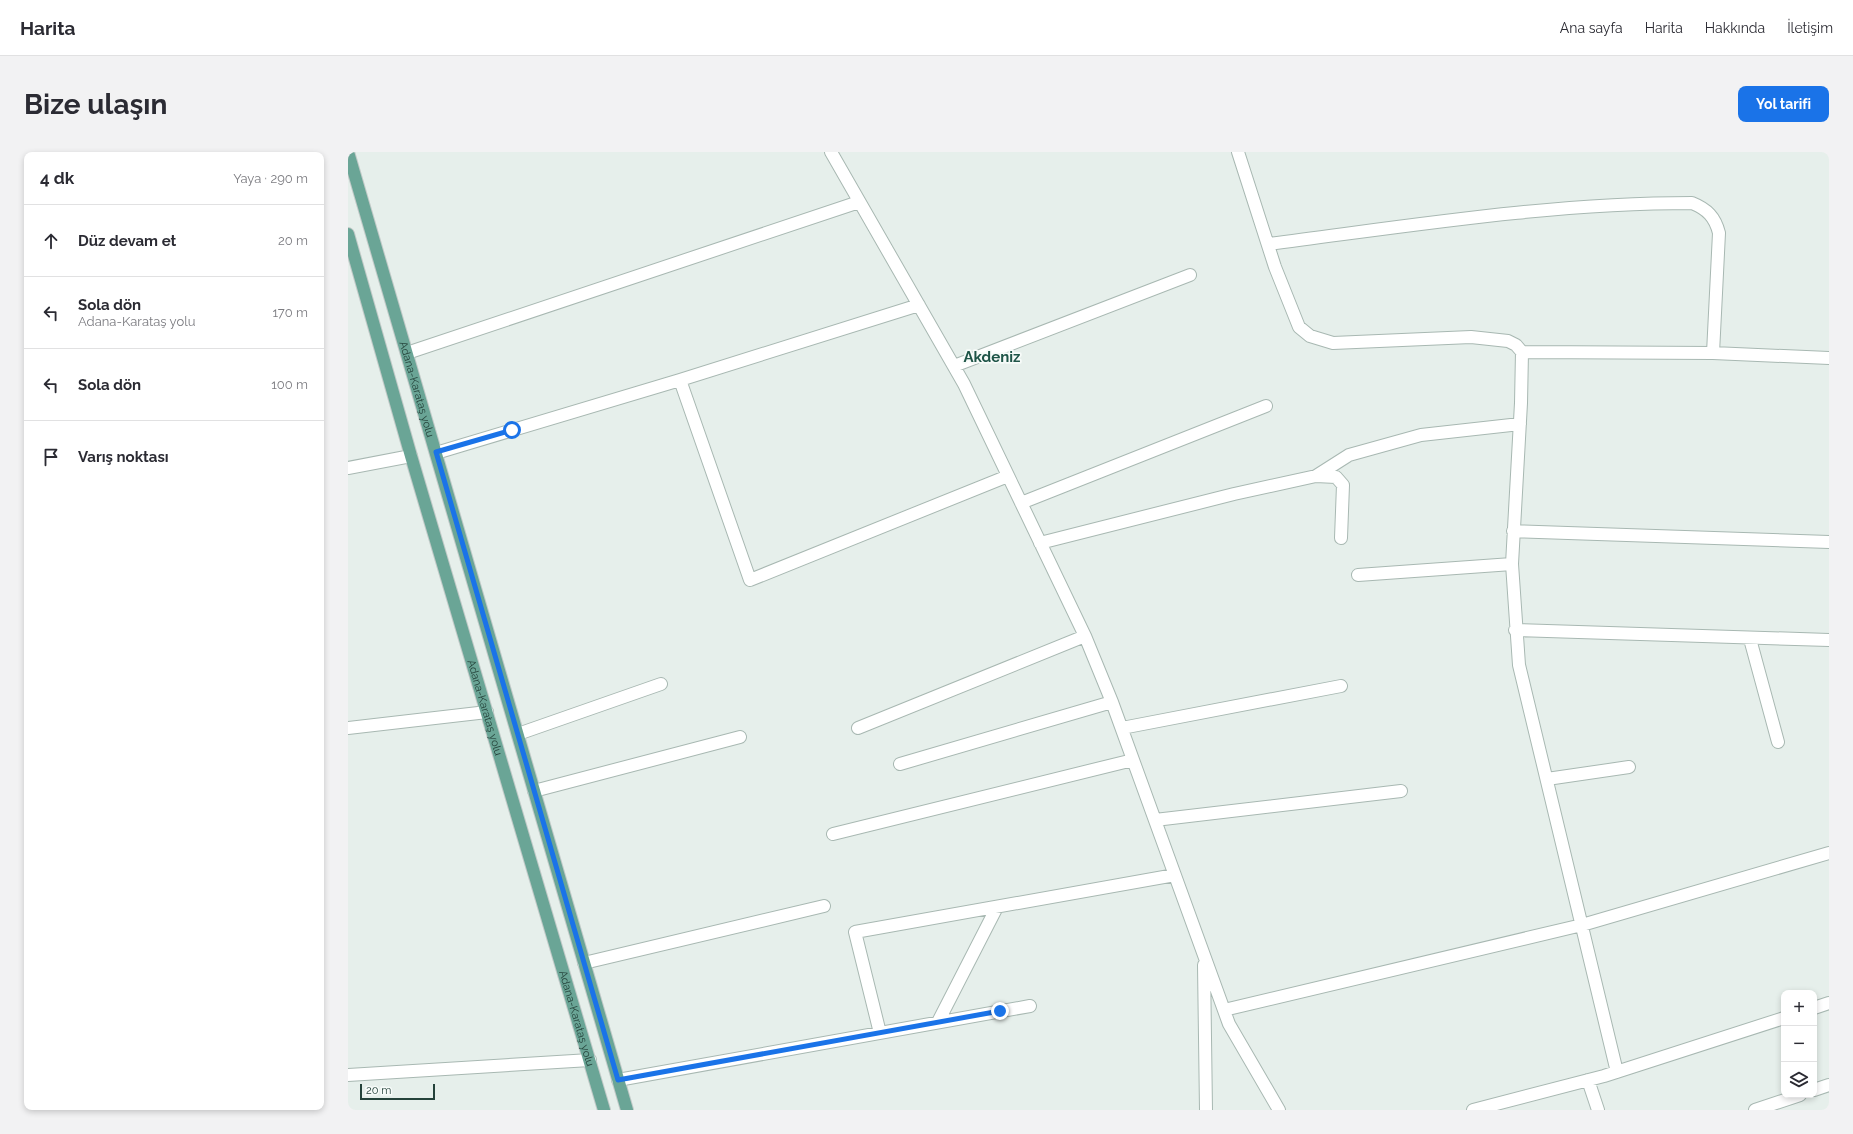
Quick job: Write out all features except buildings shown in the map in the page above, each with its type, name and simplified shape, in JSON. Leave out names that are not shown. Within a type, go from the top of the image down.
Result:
[{"type":"main road","name":"Adana-Karataş yolu","points":[[348,153],[627,1110]]},
{"type":"main road","name":"Adana-Karataş yolu","points":[[348,234],[411,456],[604,1110]]},
{"type":"street","points":[[348,153],[354,152]]},
{"type":"street","points":[[831,152],[954,366],[1085,636],[1122,728],[1229,1024],[1279,1110]]},
{"type":"street","points":[[1238,152],[1268,244],[1299,327],[1310,336],[1333,343],[1471,337],[1508,341],[1516,345],[1522,352],[1520,424],[1512,564],[1515,630],[1519,665],[1617,1072]]},
{"type":"street","points":[[407,353],[859,202]]},
{"type":"street","points":[[1268,244],[1524,212],[1588,207],[1692,203],[1709,212],[1714,218],[1719,233],[1713,353]]},
{"type":"street","points":[[954,366],[1190,275]]},
{"type":"street","points":[[436,452],[680,380],[919,305]]},
{"type":"street","points":[[1522,352],[1713,353],[1829,358]]},
{"type":"street","points":[[680,380],[750,580],[1008,476]]},
{"type":"street","points":[[1021,503],[1266,406]]},
{"type":"street","points":[[1316,476],[1349,455],[1420,435],[1520,424]]},
{"type":"street","points":[[348,468],[411,456]]},
{"type":"street","points":[[1040,543],[1234,494],[1316,476],[1336,477],[1343,485],[1341,538]]},
{"type":"street","points":[[1513,531],[1829,542]]},
{"type":"street","points":[[1358,575],[1512,564]]},
{"type":"street","points":[[1515,630],[1750,639],[1829,640]]},
{"type":"street","points":[[858,728],[1085,636]]},
{"type":"street","points":[[1750,639],[1778,742]]},
{"type":"street","points":[[518,734],[661,684]]},
{"type":"street","points":[[1122,728],[1341,686]]},
{"type":"street","points":[[900,764],[1112,702]]},
{"type":"street","points":[[348,728],[487,712]]},
{"type":"street","points":[[534,791],[740,737]]},
{"type":"street","points":[[833,834],[1133,760]]},
{"type":"street","points":[[1547,779],[1628,766]]},
{"type":"street","points":[[1155,820],[1401,791]]},
{"type":"street","points":[[1224,1010],[1582,925],[1829,853]]},
{"type":"street","points":[[880,1033],[855,932],[1175,875]]},
{"type":"street","points":[[584,963],[824,906]]},
{"type":"street","points":[[938,1022],[997,907]]},
{"type":"street","points":[[1204,955],[1206,1110]]},
{"type":"street","points":[[1817,1007],[1829,1003]]},
{"type":"street","points":[[618,1080],[1030,1006]]},
{"type":"street","points":[[1474,1110],[1617,1072],[1781,1019]]},
{"type":"street","points":[[348,1074],[590,1060]]},
{"type":"street","points":[[1588,1080],[1598,1110]]},
{"type":"street","points":[[1817,1089],[1829,1085]]},
{"type":"street","points":[[1755,1110],[1791,1098]]},
{"type":"district","name":"Akdeniz","points":[[992,357]]},
{"type":"route","points":[[512,430],[436,452],[618,1080],[1000,1011]]}]
